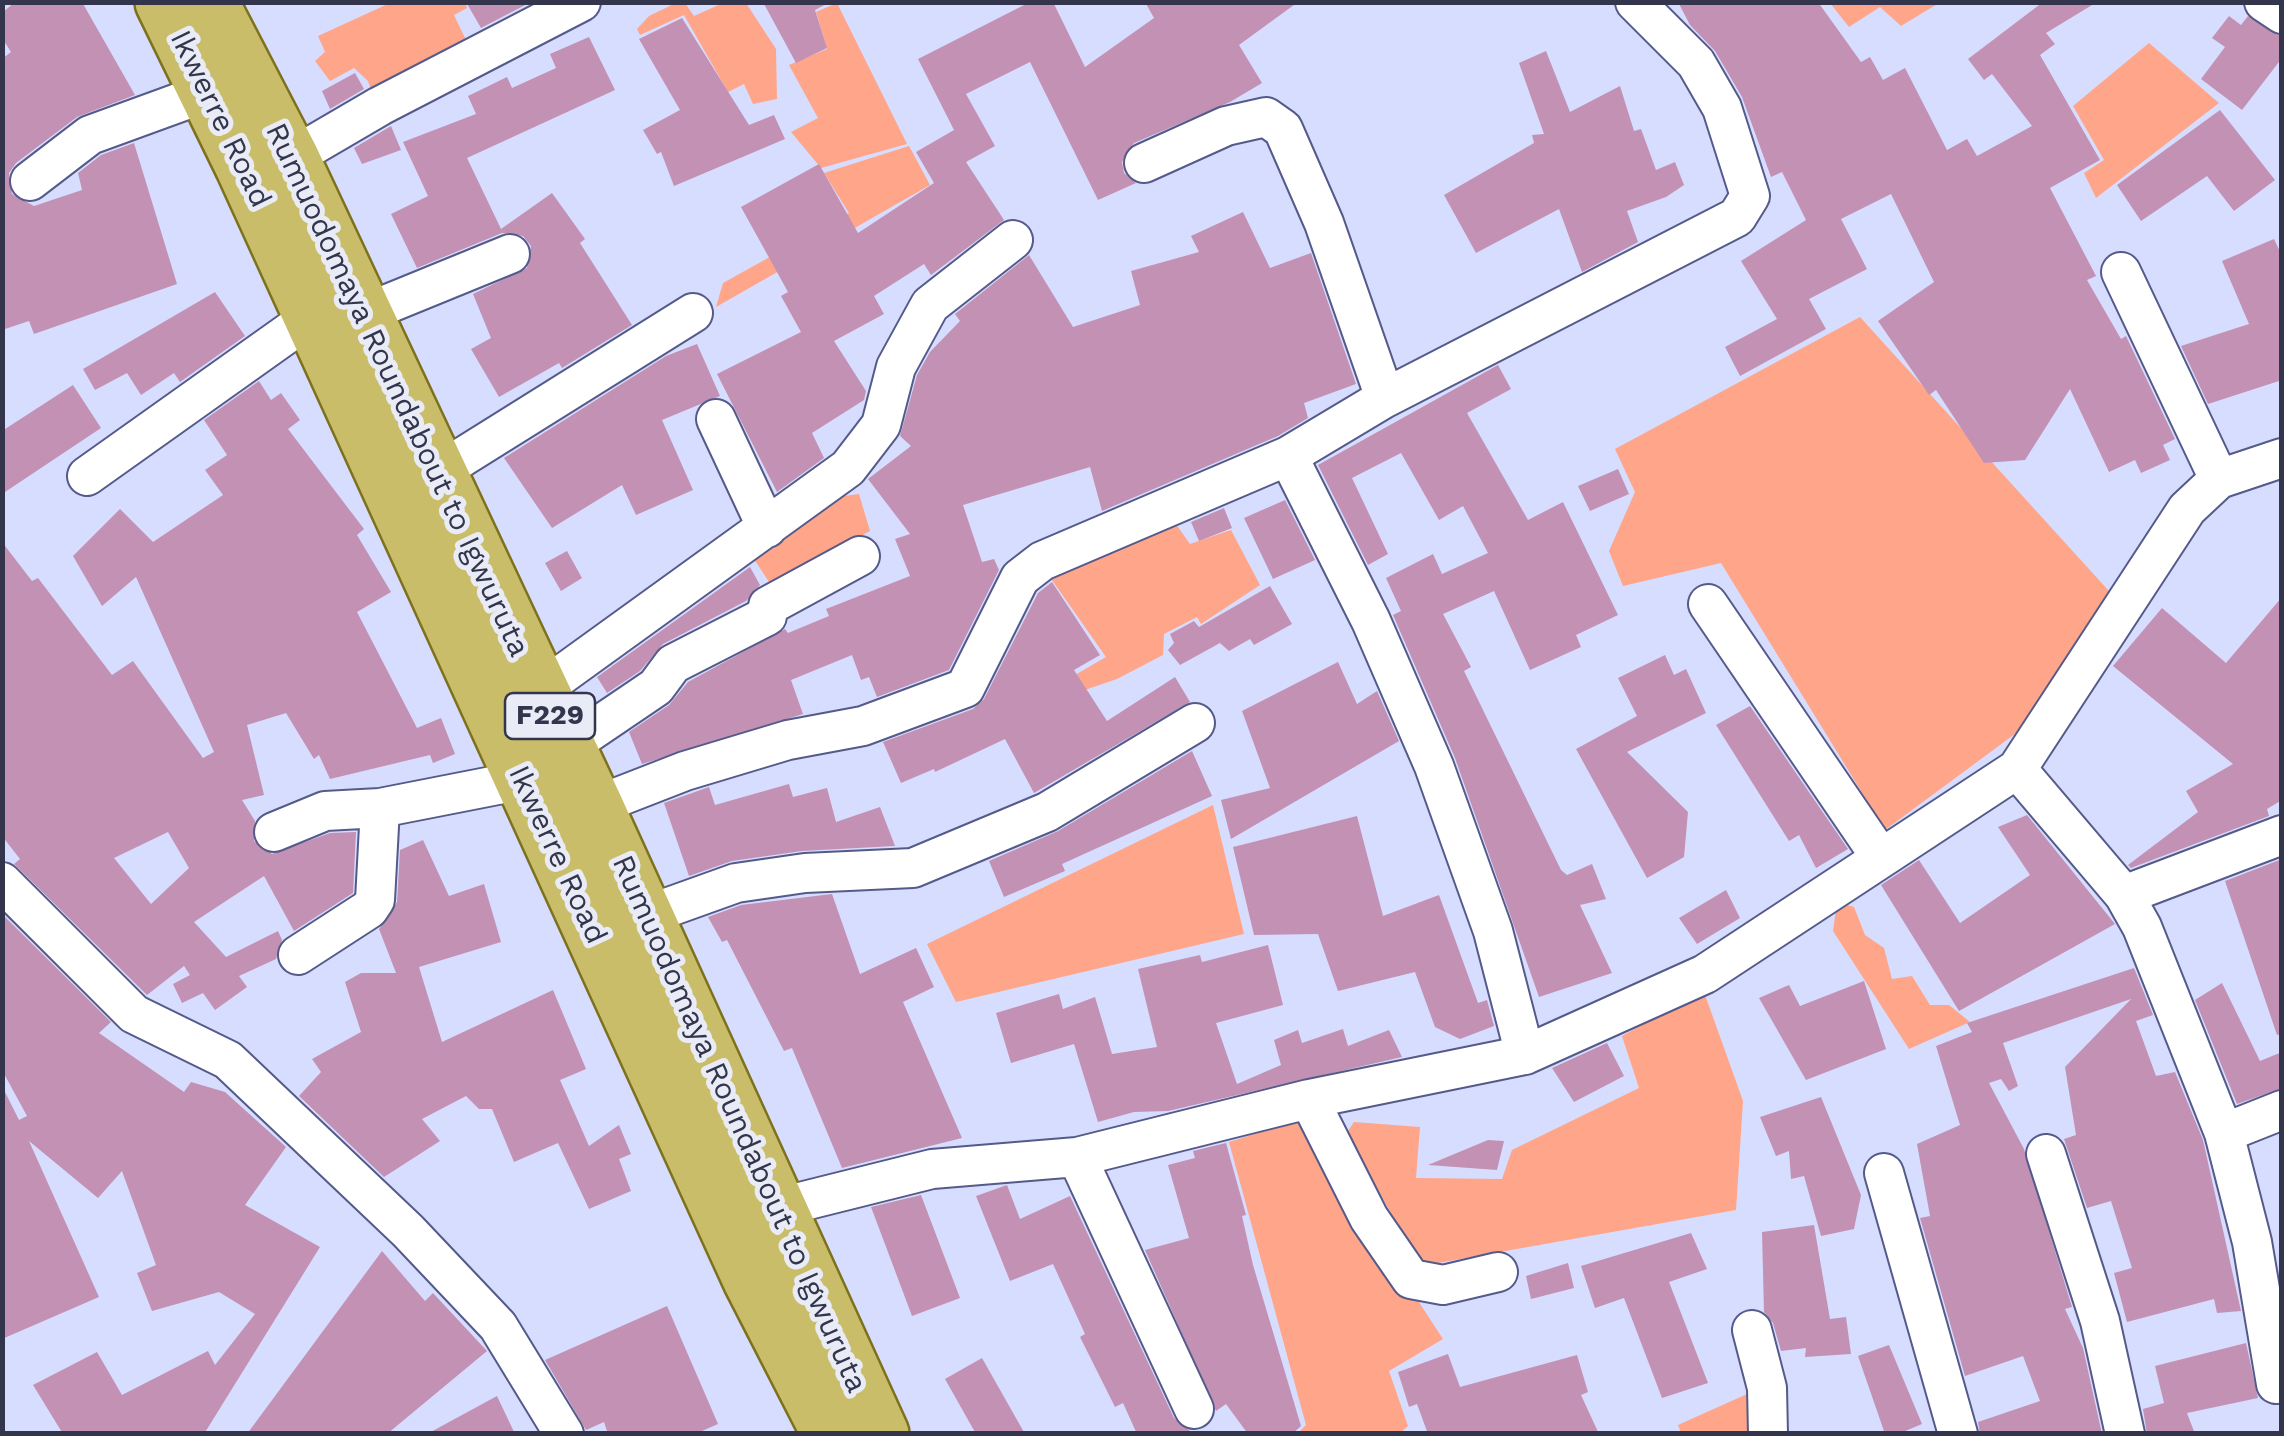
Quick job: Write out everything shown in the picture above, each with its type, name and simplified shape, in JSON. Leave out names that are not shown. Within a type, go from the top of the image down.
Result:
[{"type":"main road","name":"Ikwerre Road","points":[[163,2],[208,92],[337,315],[523,780],[751,1280],[830,1434]]},
{"type":"main road","name":"Rumuodomaya Roundabout to Igwuruta","points":[[210,2],[291,158],[337,315],[437,473],[595,806],[881,1434]]},
{"type":"street","points":[[291,158],[380,106],[581,2]]},
{"type":"street","points":[[595,806],[684,771],[788,740],[863,726],[965,688],[986,653],[1020,578],[1042,561],[1288,456],[1385,398],[1737,217],[1750,196],[1722,108],[1696,63],[1635,2]]},
{"type":"street","points":[[2264,2],[2282,14]]},
{"type":"street","points":[[30,181],[90,135],[208,92]]},
{"type":"street","points":[[1144,162],[1226,126],[1266,117],[1283,128],[1324,223],[1385,398]]},
{"type":"street","points":[[538,692],[848,468],[881,425],[896,366],[930,306],[1013,240]]},
{"type":"street","points":[[87,476],[337,315],[510,254]]},
{"type":"street","points":[[2121,272],[2219,479]]},
{"type":"street","points":[[437,473],[693,314]]},
{"type":"street","points":[[716,419],[766,528]]},
{"type":"street","points":[[1288,456],[1370,621],[1434,766],[1493,931],[1525,1055]]},
{"type":"street","points":[[776,1208],[932,1169],[1077,1157],[1309,1100],[1525,1055],[1704,974],[1832,894],[1880,855],[2017,769],[2187,509],[2219,479],[2282,458]]},
{"type":"street","points":[[566,748],[656,687],[673,664],[767,616],[768,606],[860,556]]},
{"type":"street","points":[[1708,604],[1880,855]]},
{"type":"street","points":[[644,916],[736,883],[805,873],[913,868],[1046,812],[1195,724]]},
{"type":"street","points":[[2017,769],[2124,894],[2142,927],[2224,1132],[2252,1242],[2280,1388]]},
{"type":"street","points":[[274,832],[325,812],[380,808],[523,780]]},
{"type":"street","points":[[298,955],[370,909],[375,900],[380,808]]},
{"type":"street","points":[[2124,894],[2282,835]]},
{"type":"street","points":[[3,883],[134,1014],[228,1060],[408,1231],[498,1326],[564,1434]]},
{"type":"street","points":[[1309,1100],[1369,1218],[1411,1279],[1443,1285],[1498,1272]]},
{"type":"street","points":[[2224,1132],[2282,1110]]},
{"type":"street","points":[[2046,1154],[2100,1321],[2125,1434]]},
{"type":"street","points":[[1077,1157],[1194,1409]]},
{"type":"street","points":[[1884,1173],[1958,1434]]},
{"type":"street","points":[[1752,1330],[1767,1388],[1768,1434]]},
{"type":"shaded area","points":[[390,3],[465,3],[467,8],[454,15],[467,42],[374,98],[368,81],[354,68],[330,81],[315,61],[325,52],[318,36]]},
{"type":"shaded area","points":[[676,3],[685,3],[694,16],[723,3],[746,3],[776,49],[777,99],[753,104],[744,84],[728,92],[684,15],[640,35],[637,29],[649,16]]},
{"type":"shaded area","points":[[837,3],[907,144],[821,168],[791,132],[818,118],[789,65],[827,49],[816,12]]},
{"type":"shaded area","points":[[1830,3],[1939,3],[1901,26],[1880,7],[1849,27]]},
{"type":"shaded area","points":[[2149,43],[2219,103],[2096,198],[2084,173],[2104,160],[2073,106]]},
{"type":"shaded area","points":[[909,146],[930,185],[716,307],[723,283],[849,213],[824,173]]},
{"type":"shaded area","points":[[1860,317],[2118,601],[2046,711],[1885,830],[1721,563],[1623,586],[1609,551],[1635,492],[1615,449]]},
{"type":"shaded area","points":[[859,494],[870,531],[771,585],[754,559],[837,497]]},
{"type":"shaded area","points":[[1173,520],[1190,544],[1231,530],[1260,585],[1201,624],[1197,617],[1164,634],[1163,655],[1117,679],[1073,694],[1068,679],[1106,657],[1047,573]]},
{"type":"shaded area","points":[[1213,805],[1244,934],[956,1002],[927,944]]},
{"type":"shaded area","points":[[1837,902],[1854,907],[1865,935],[1884,948],[1892,979],[1912,976],[1930,1005],[1949,1005],[1970,1022],[1909,1049],[1833,931]]},
{"type":"shaded area","points":[[1704,992],[1743,1101],[1736,1210],[1421,1266],[1346,1134],[1354,1122],[1420,1127],[1416,1178],[1502,1179],[1512,1150],[1639,1088],[1622,1036]]},
{"type":"shaded area","points":[[1300,1120],[1443,1339],[1389,1371],[1408,1426],[1400,1433],[1298,1433],[1306,1425],[1229,1142]]},
{"type":"shaded area","points":[[1756,1390],[1759,1433],[1681,1433],[1678,1425]]},
{"type":"building","points":[[15,2],[82,2],[135,95],[77,117],[16,163],[9,173],[12,194],[34,206],[82,190],[78,173],[101,155],[134,143],[177,284],[34,334],[29,321],[2,330],[2,59],[11,52],[2,38],[2,13]]},
{"type":"building","points":[[466,2],[531,2],[481,28]]},
{"type":"building","points":[[763,2],[830,2],[815,10],[827,48],[796,63]]},
{"type":"building","points":[[1030,2],[1053,2],[1085,67],[1154,18],[1145,2],[1298,2],[1239,45],[1262,83],[1230,102],[1134,143],[1122,162],[1124,173],[1136,183],[1098,200],[1030,62],[966,94],[995,146],[966,162],[1004,220],[931,275],[924,264],[874,296],[884,314],[834,341],[866,391],[864,400],[812,433],[824,458],[777,492],[717,374],[801,332],[781,296],[788,292],[741,207],[819,164],[858,233],[934,183],[916,152],[954,130],[918,59]]},
{"type":"building","points":[[1678,2],[1818,2],[1861,62],[1870,57],[1883,80],[1905,68],[1947,150],[1967,139],[1977,156],[2032,126],[1992,74],[1984,80],[1968,59],[2043,2],[2097,2],[2046,33],[2055,44],[2040,55],[2100,160],[2050,188],[2096,276],[2087,280],[2121,339],[2126,336],[2175,439],[2163,445],[2170,460],[2141,473],[2135,460],[2109,472],[2070,389],[2025,460],[1984,463],[1936,390],[1929,395],[1878,321],[1934,282],[1891,194],[1841,219],[1867,269],[1809,299],[1826,329],[1740,376],[1725,347],[1777,319],[1741,261],[1806,220],[1782,172],[1771,177],[1742,97],[1715,51],[1690,25]]},
{"type":"building","points":[[2229,16],[2241,25],[2248,16],[2282,36],[2282,58],[2242,110],[2201,79],[2225,47],[2212,38]]},
{"type":"building","points":[[682,18],[749,125],[774,115],[785,139],[674,186],[661,152],[657,154],[643,130],[680,110],[639,39]]},
{"type":"building","points":[[589,37],[615,90],[467,158],[501,229],[552,193],[585,239],[580,243],[632,325],[562,368],[559,363],[499,397],[471,349],[491,338],[473,294],[527,268],[531,246],[523,236],[502,233],[417,268],[391,214],[428,196],[403,142],[476,114],[468,96],[507,77],[512,88],[556,68],[550,54]]},
{"type":"building","points":[[1546,51],[1570,112],[1620,86],[1634,131],[1641,129],[1656,170],[1675,162],[1684,185],[1666,197],[1627,211],[1638,242],[1582,272],[1559,209],[1476,253],[1444,195],[1534,143],[1532,135],[1544,134],[1519,63]]},
{"type":"building","points":[[355,73],[364,89],[330,109],[322,91]]},
{"type":"building","points":[[2220,110],[2275,180],[2234,211],[2207,176],[2141,221],[2117,185]]},
{"type":"building","points":[[391,126],[401,150],[362,164],[354,148]]},
{"type":"building","points":[[1243,212],[1270,268],[1311,253],[1356,384],[1304,403],[1308,418],[1278,436],[1102,511],[1090,467],[963,505],[982,562],[994,559],[999,570],[949,670],[877,697],[869,677],[861,680],[852,655],[791,680],[803,714],[642,764],[629,732],[669,705],[688,682],[785,629],[788,633],[829,616],[826,609],[910,576],[895,539],[910,534],[868,479],[911,446],[900,436],[917,375],[930,352],[960,321],[955,314],[1029,255],[1073,327],[1140,305],[1131,271],[1199,252],[1191,236]]},
{"type":"building","points":[[2274,239],[2282,256],[2282,380],[2208,404],[2181,346],[2249,324],[2222,261]]},
{"type":"building","points":[[215,292],[245,336],[180,382],[174,373],[141,395],[127,373],[95,390],[83,369]]},
{"type":"building","points":[[697,344],[720,396],[662,420],[693,490],[636,515],[622,485],[552,528],[504,458],[666,356]]},
{"type":"building","points":[[1498,365],[1511,389],[1467,413],[1528,520],[1563,502],[1618,615],[1576,635],[1581,647],[1530,670],[1494,591],[1443,614],[1471,667],[1464,671],[1561,870],[1567,875],[1592,864],[1606,899],[1580,905],[1612,973],[1539,997],[1455,758],[1393,615],[1401,611],[1386,578],[1433,554],[1442,574],[1488,553],[1463,506],[1439,520],[1401,453],[1352,478],[1388,554],[1368,565],[1318,465]]},
{"type":"building","points":[[259,381],[271,400],[281,393],[300,420],[288,429],[364,529],[357,535],[391,592],[357,612],[417,728],[441,718],[455,754],[433,763],[430,755],[330,779],[319,755],[314,759],[286,713],[247,725],[264,795],[242,800],[255,821],[254,841],[272,854],[330,833],[356,832],[353,893],[294,931],[264,876],[194,922],[226,957],[278,931],[282,940],[276,959],[239,976],[247,987],[215,1010],[203,993],[182,1003],[173,984],[190,975],[184,966],[147,995],[14,864],[20,859],[2,836],[2,542],[32,581],[38,578],[112,675],[133,661],[203,758],[214,752],[136,577],[102,606],[73,556],[120,509],[153,542],[223,495],[205,470],[227,455],[204,420]],"holes":[[[168,832],[189,868],[151,904],[114,858]]]},
{"type":"building","points":[[73,385],[101,428],[2,494],[2,431]]},
{"type":"building","points":[[1618,469],[1629,494],[1590,511],[1578,486]]},
{"type":"building","points":[[1285,500],[1315,560],[1273,579],[1244,518]]},
{"type":"building","points":[[1224,508],[1232,528],[1199,541],[1191,522]]},
{"type":"building","points":[[567,551],[582,578],[561,591],[545,563]]},
{"type":"building","points":[[750,567],[760,585],[746,601],[663,644],[640,671],[607,693],[597,677]]},
{"type":"building","points":[[1052,582],[1100,655],[1074,670],[1107,721],[1175,677],[1190,702],[1034,793],[1005,739],[935,772],[934,769],[901,783],[883,742],[973,709],[984,699],[1038,593]]},
{"type":"building","points":[[1270,586],[1292,624],[1254,645],[1250,639],[1229,651],[1220,643],[1180,665],[1168,650],[1174,643],[1170,634],[1194,621],[1199,627]]},
{"type":"building","points":[[2282,597],[2282,800],[2267,809],[2269,816],[2131,868],[2128,865],[2198,812],[2186,791],[2233,764],[2113,666],[2162,608],[2226,663]]},
{"type":"building","points":[[1665,655],[1674,675],[1686,669],[1706,713],[1627,752],[1688,812],[1684,857],[1647,878],[1576,749],[1637,716],[1618,678]]},
{"type":"building","points":[[1338,662],[1357,704],[1377,691],[1399,741],[1231,839],[1221,800],[1270,788],[1242,711]]},
{"type":"building","points":[[1750,706],[1848,849],[1816,868],[1799,835],[1789,841],[1716,725]]},
{"type":"building","points":[[1192,751],[1212,796],[1062,864],[1065,871],[1004,897],[989,861],[1058,831]]},
{"type":"building","points":[[789,784],[793,797],[827,788],[836,822],[880,807],[895,846],[802,851],[732,861],[689,876],[664,803],[709,787],[715,805]]},
{"type":"building","points":[[2027,815],[2115,924],[1959,1011],[1881,885],[1919,860],[1960,923],[2030,875],[1998,827]]},
{"type":"building","points":[[1357,816],[1383,916],[1439,895],[1478,1003],[1487,1000],[1494,1026],[1460,1039],[1435,1027],[1415,972],[1338,991],[1318,934],[1254,935],[1233,847]]},
{"type":"building","points":[[423,840],[449,896],[484,884],[501,942],[419,967],[442,1042],[553,990],[586,1069],[560,1080],[589,1146],[619,1125],[631,1154],[619,1159],[631,1191],[589,1209],[558,1143],[514,1162],[492,1109],[479,1109],[466,1096],[422,1119],[440,1141],[384,1177],[299,1096],[321,1072],[312,1059],[361,1032],[345,982],[361,973],[396,973],[379,929],[397,902],[400,850]]},
{"type":"building","points":[[2282,859],[2282,1034],[2277,1035],[2225,881]]},
{"type":"building","points":[[1726,890],[1740,918],[1697,944],[1679,918]]},
{"type":"building","points":[[832,894],[860,974],[916,948],[934,987],[903,1002],[962,1138],[842,1168],[792,1048],[784,1051],[727,940],[722,942],[708,917],[741,905]]},
{"type":"building","points":[[2,914],[111,1022],[99,1033],[184,1092],[191,1082],[225,1092],[286,1147],[245,1205],[320,1247],[204,1434],[63,1434],[33,1385],[97,1352],[122,1395],[208,1351],[215,1365],[255,1314],[219,1292],[152,1311],[137,1273],[156,1265],[122,1171],[98,1198],[29,1141],[99,1297],[2,1339],[2,1086],[19,1120],[27,1116],[2,1070]]},
{"type":"building","points":[[1268,945],[1283,1005],[1216,1023],[1237,1084],[1281,1065],[1274,1040],[1298,1030],[1302,1043],[1343,1029],[1348,1046],[1389,1030],[1402,1057],[1168,1111],[1134,1112],[1098,1122],[1074,1044],[1011,1063],[996,1013],[1059,994],[1063,1009],[1095,997],[1112,1054],[1157,1047],[1138,969],[1200,955],[1202,962]]},
{"type":"building","points":[[2134,968],[2153,1015],[2136,1021],[2156,1076],[2175,1072],[2203,1140],[2241,1311],[2217,1313],[2214,1299],[2127,1322],[2114,1273],[2132,1268],[2111,1201],[2087,1208],[2064,1139],[2076,1135],[2065,1067],[2131,999],[2003,1043],[2018,1086],[2009,1091],[2001,1079],[1989,1083],[2024,1149],[2072,1307],[2065,1309],[2083,1348],[2102,1434],[1980,1434],[1978,1422],[2040,1401],[2023,1356],[1965,1376],[1920,1218],[1930,1216],[1917,1144],[1960,1125],[1936,1046],[1972,1032],[1967,1023]]},
{"type":"building","points":[[1864,981],[1886,1049],[1806,1080],[1759,998],[1789,985],[1800,1006]]},
{"type":"building","points":[[2222,983],[2260,1061],[2282,1052],[2282,1088],[2237,1104],[2195,1000]]},
{"type":"building","points":[[1607,1043],[1624,1076],[1574,1102],[1552,1068]]},
{"type":"building","points":[[1821,1097],[1861,1195],[1854,1229],[1821,1236],[1804,1176],[1791,1179],[1789,1151],[1776,1156],[1760,1117]]},
{"type":"building","points":[[1488,1140],[1504,1141],[1497,1170],[1428,1165]]},
{"type":"building","points":[[1226,1143],[1246,1215],[1242,1216],[1253,1265],[1301,1426],[1292,1434],[1248,1434],[1226,1404],[1216,1411],[1145,1250],[1189,1238],[1168,1165],[1195,1158],[1193,1151]]},
{"type":"building","points":[[1007,1185],[1020,1219],[1070,1196],[1174,1418],[1190,1431],[1187,1434],[1137,1434],[1123,1403],[1115,1407],[1080,1337],[1085,1334],[1053,1264],[1010,1281],[976,1196]]},
{"type":"building","points":[[921,1195],[960,1298],[912,1316],[871,1207]]},
{"type":"building","points":[[1814,1225],[1830,1319],[1846,1317],[1851,1354],[1805,1357],[1806,1348],[1781,1351],[1773,1323],[1764,1312],[1762,1232]]},
{"type":"building","points":[[1691,1233],[1707,1269],[1669,1282],[1708,1383],[1662,1398],[1624,1298],[1595,1308],[1581,1266]]},
{"type":"building","points":[[382,1251],[425,1301],[433,1293],[487,1351],[387,1434],[247,1434]]},
{"type":"building","points":[[1568,1263],[1574,1288],[1531,1299],[1526,1276]]},
{"type":"building","points":[[667,1306],[718,1424],[695,1434],[608,1434],[604,1422],[586,1430],[545,1360]]},
{"type":"building","points":[[2246,1343],[2258,1398],[2187,1413],[2195,1434],[2147,1434],[2143,1409],[2164,1403],[2155,1366]]},
{"type":"building","points":[[1889,1345],[1922,1424],[1898,1434],[1885,1434],[1858,1356]]},
{"type":"building","points":[[1448,1354],[1460,1387],[1577,1355],[1588,1392],[1581,1395],[1599,1434],[1428,1434],[1417,1404],[1409,1407],[1398,1372]]},
{"type":"building","points":[[982,1358],[1025,1434],[976,1434],[945,1379]]},
{"type":"building","points":[[497,1396],[515,1434],[427,1434]]}]
